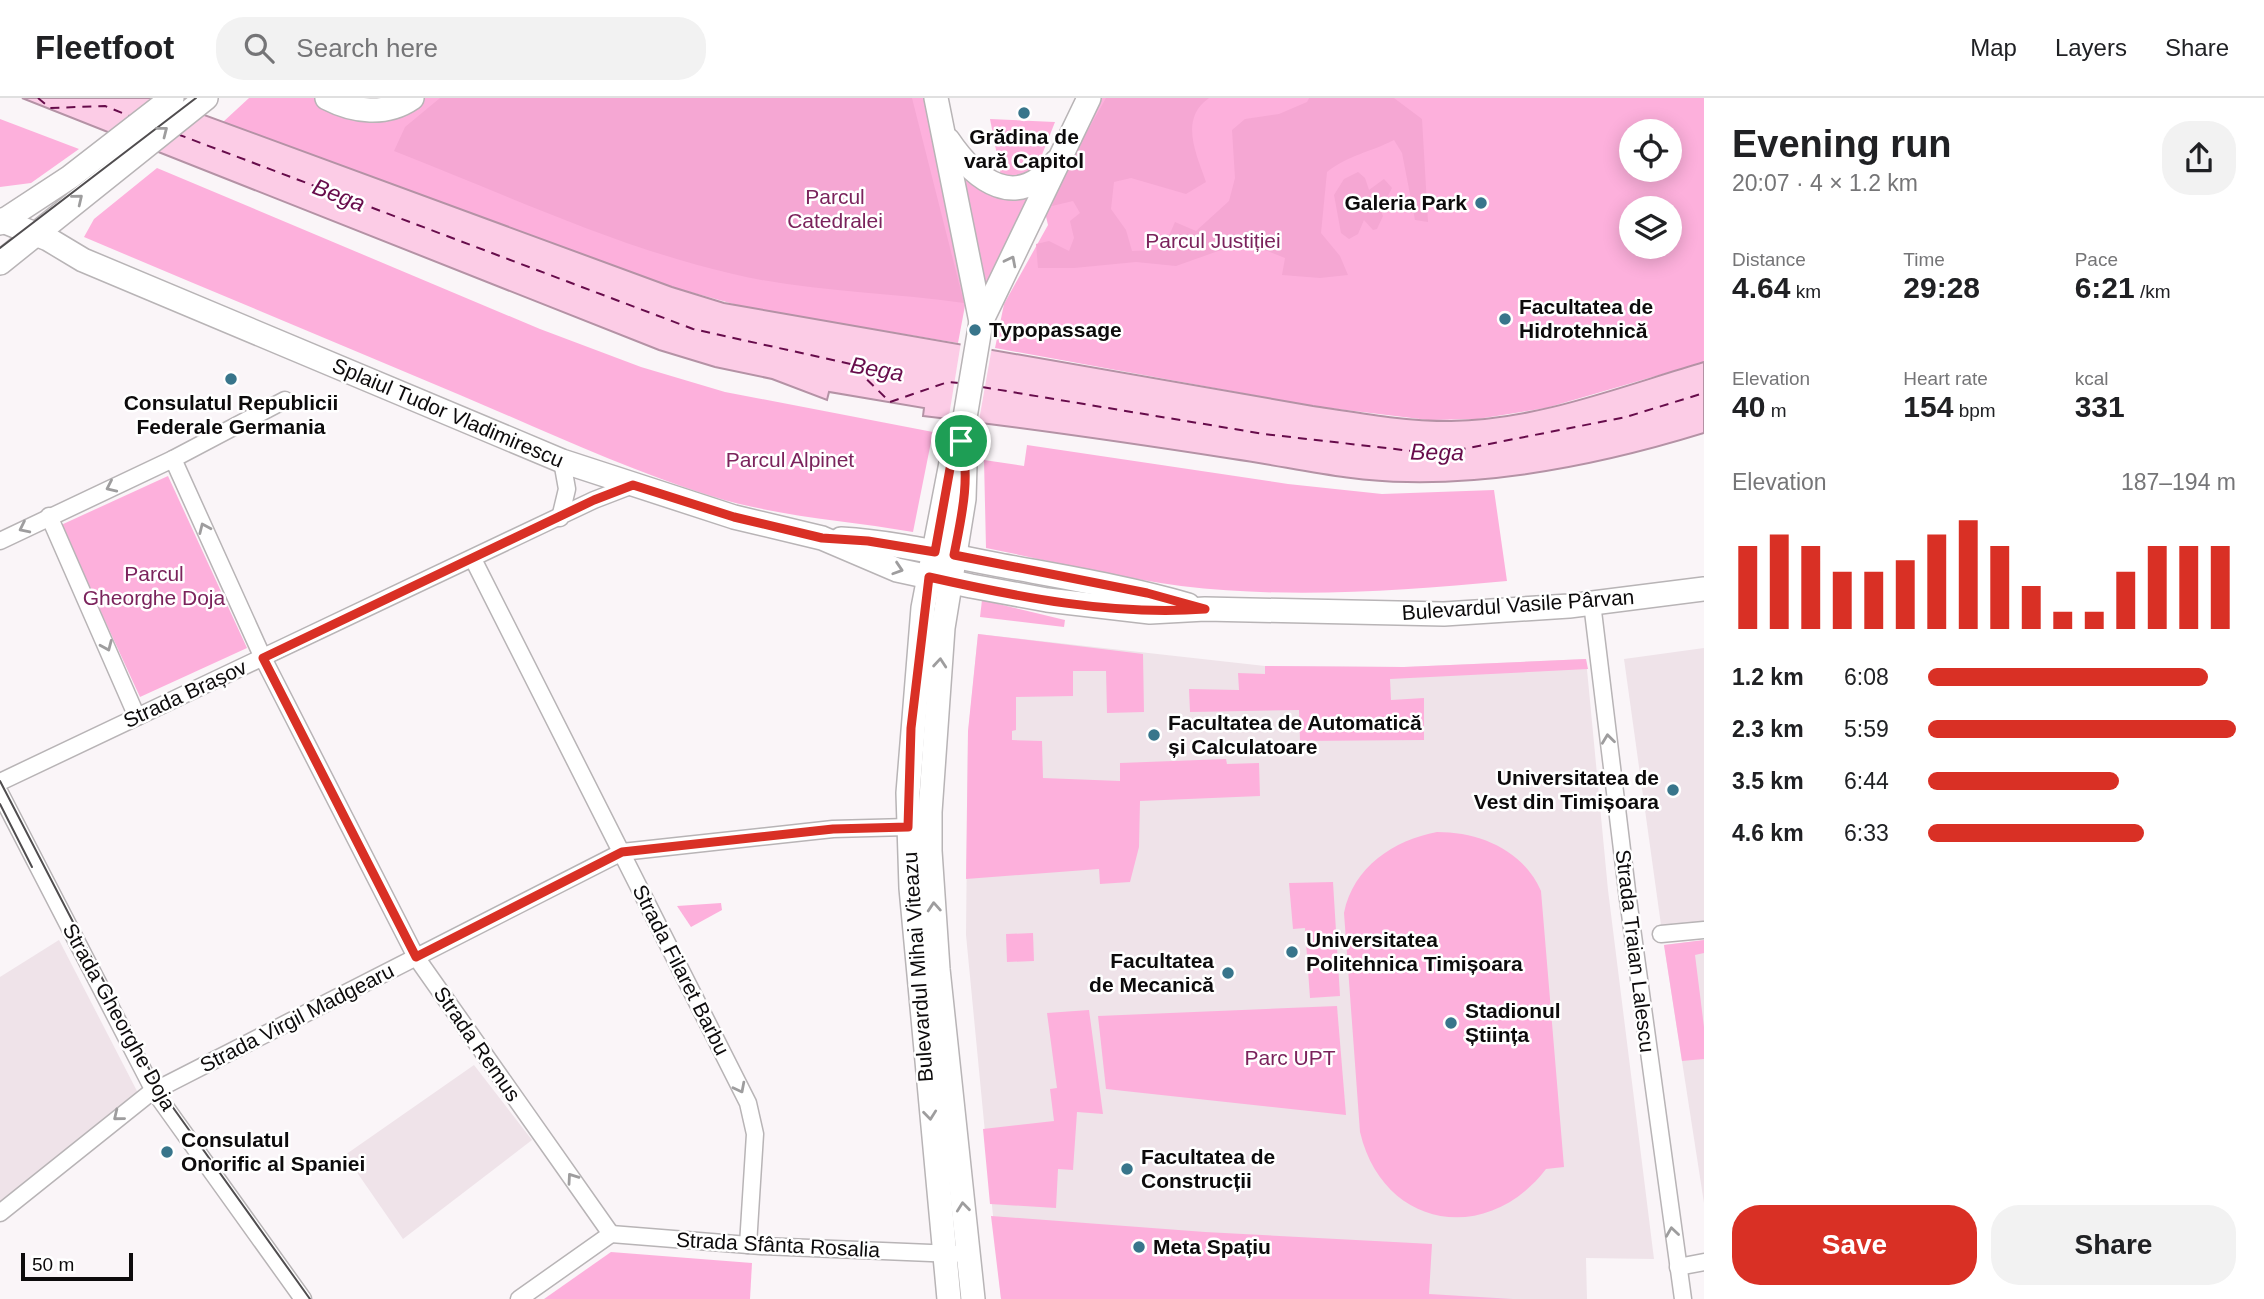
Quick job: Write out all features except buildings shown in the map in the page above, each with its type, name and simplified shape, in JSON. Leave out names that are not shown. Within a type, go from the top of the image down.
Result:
[{"type":"main road","points":[[0,263],[10,230],[172,98]]},
{"type":"main road","points":[[10,230],[120,164],[206,98]]},
{"type":"main road","points":[[327,98],[352,108],[373,110],[403,104],[412,98]]},
{"type":"main road","points":[[936,98],[981,322]]},
{"type":"main road","points":[[981,322],[1038,210],[1063,150],[1089,98]]},
{"type":"main road","points":[[945,135],[974,174],[1001,186],[1020,186],[1038,180],[1050,170],[1063,150]]},
{"type":"main road","name":"Splaiul Tudor Vladimirescu","points":[[10,230],[562,461],[734,517],[822,538],[897,570],[939,579]]},
{"type":"main road","name":"Bulevardul Mihai Viteazu","points":[[949,1299],[923,1043],[908,827],[911,728],[944,554],[951,463],[961,441],[981,322]]},
{"type":"main road","name":"Splaiul Tudor Vladimirescu","points":[[822,538],[868,541],[944,554]]},
{"type":"main road","name":"Bulevardul Vasile Pârvan","points":[[944,554],[1147,593],[1205,609]]},
{"type":"main road","name":"Bulevardul Mihai Viteazu","points":[[939,579],[930,852],[939,969],[973,1299]]},
{"type":"main road","name":"Bulevardul Vasile Pârvan","points":[[939,579],[1047,600],[1150,612],[1205,609],[1444,614],[1592,603],[1704,589]]},
{"type":"street","points":[[0,541],[173,459],[285,400]]},
{"type":"street","name":"Strada Remus","points":[[173,459],[263,658],[416,957],[611,1234]]},
{"type":"street","points":[[560,517],[567,489],[562,461]]},
{"type":"street","name":"Strada Brașov","points":[[0,782],[633,485]]},
{"type":"street","points":[[49,516],[137,717]]},
{"type":"street","name":"Strada Filaret Barbu","points":[[473,559],[622,852],[753,1119],[748,1245]]},
{"type":"street","name":"Strada Traian Lalescu","points":[[1592,603],[1602,696],[1683,1299]]},
{"type":"street","name":"Strada Gheorghe Doja","points":[[0,793],[154,1091],[303,1299]]},
{"type":"street","name":"Strada Virgil Madgearu","points":[[0,1213],[132,1105],[154,1091],[622,852],[833,829],[908,827]]},
{"type":"street","points":[[1661,934],[1704,930]]},
{"type":"street","points":[[519,1299],[611,1234]]},
{"type":"street","name":"Strada Sfânta Rosalia","points":[[611,1234],[748,1245],[968,1253]]},
{"type":"street","points":[[1678,1267],[1704,1262]]},
{"type":"shaded area","name":"Universitatea Politehnica Timișoara","points":[[978,634],[1265,666],[1404,667],[1586,659],[1608,890],[1654,1259],[1586,1258],[1587,1299],[1001,1299],[966,935],[968,734]]},
{"type":"shaded area","name":"Universitatea de Vest din Timișoara","points":[[1704,648],[1704,921],[1661,925],[1624,659]]},
{"type":"shaded area","points":[[59,940],[138,1093],[0,1210],[0,977]]},
{"type":"shaded area","points":[[1704,940],[1704,1203],[1664,945]]},
{"type":"shaded area","points":[[474,1065],[532,1140],[403,1239],[345,1155]]},
{"type":"green space","name":"Parcul Catedralei","points":[[249,98],[929,98],[950,228],[967,295],[958,343],[748,308],[672,287],[223,122]]},
{"type":"green space","name":"Parcul Catedralei","points":[[440,98],[912,98],[964,303],[790,285],[689,263],[604,235],[394,151],[405,127]]},
{"type":"green space","name":"Parcul Justiției","points":[[1091,98],[1704,98],[1704,362],[1546,408],[1478,419],[1428,420],[1313,406],[995,348],[1004,304],[1048,225],[1042,200]]},
{"type":"green space","name":"Parcul Justiției","points":[[1106,98],[1209,98],[1200,106],[1192,126],[1192,137],[1206,182],[1186,194],[1131,178],[1114,182],[1111,209],[1126,230],[1132,251],[1157,250],[1168,238],[1175,222],[1196,231],[1229,201],[1235,178],[1232,130],[1245,119],[1279,114],[1307,102],[1309,98],[1394,98],[1422,119],[1428,222],[1415,220],[1402,153],[1394,140],[1344,161],[1327,172],[1321,233],[1340,256],[1348,275],[1320,278],[1282,275],[1285,258],[1260,248],[1221,250],[1176,266],[1136,262],[1074,268],[1038,268],[1036,244],[1049,241],[1069,251],[1074,238],[1070,221],[1080,213],[1073,201],[1052,206],[1060,180]]},
{"type":"green space","points":[[0,119],[79,149],[31,183],[0,187]]},
{"type":"green space","points":[[990,119],[1055,122],[1034,175],[1001,176]]},
{"type":"green space","name":"Parcul Alpinet","points":[[157,168],[540,329],[641,367],[725,392],[933,432],[913,532],[761,509],[711,496],[647,474],[84,237],[94,219]]},
{"type":"green space","points":[[960,169],[984,191],[1000,195],[1032,193],[986,300]]},
{"type":"green space","points":[[1358,172],[1365,178],[1369,190],[1384,179],[1392,188],[1388,196],[1377,200],[1383,216],[1377,229],[1373,230],[1364,220],[1358,234],[1349,239],[1341,233],[1334,195],[1344,179]]},
{"type":"green space","points":[[1027,445],[1288,484],[1382,494],[1494,490],[1507,581],[1344,592],[1222,590],[1132,578],[986,548],[984,460],[1024,466]]},
{"type":"green space","name":"Parcul Gheorghe Doja","points":[[168,476],[247,648],[140,697],[61,525]]},
{"type":"green space","points":[[982,600],[1065,620],[1064,627],[980,617]]},
{"type":"green space","points":[[978,634],[1143,654],[1144,712],[1107,713],[1106,671],[1073,671],[1073,696],[1016,697],[1016,730],[1012,731],[1012,740],[1042,741],[1043,778],[1120,781],[1120,763],[1226,759],[1227,764],[1259,763],[1260,796],[1140,801],[1139,847],[1130,882],[1100,884],[1099,869],[966,879],[968,731]]},
{"type":"green space","points":[[1586,659],[1588,669],[1390,679],[1391,700],[1424,698],[1424,740],[1300,741],[1299,710],[1190,712],[1189,689],[1239,690],[1238,673],[1265,674],[1265,666],[1404,667]]},
{"type":"green space","points":[[1437,832],[1469,835],[1498,846],[1523,864],[1541,891],[1564,1167],[1546,1169],[1522,1193],[1495,1209],[1467,1217],[1440,1216],[1413,1207],[1390,1190],[1372,1165],[1360,1132],[1344,913],[1356,882],[1378,858],[1406,842]]},
{"type":"green space","points":[[1333,882],[1340,996],[1310,998],[1305,928],[1293,929],[1289,883]]},
{"type":"green space","points":[[721,903],[722,910],[691,927],[677,906]]},
{"type":"green space","points":[[1033,933],[1034,961],[1007,962],[1006,934]]},
{"type":"green space","points":[[1704,940],[1704,953],[1695,955],[1704,1027],[1704,1059],[1682,1061],[1664,945]]},
{"type":"green space","name":"Parc UPT","points":[[1337,1006],[1346,1115],[1106,1089],[1098,1016]]},
{"type":"green space","points":[[1089,1010],[1103,1114],[1077,1112],[1073,1170],[1058,1169],[1056,1208],[990,1204],[983,1129],[1054,1121],[1050,1089],[1057,1088],[1047,1013]]},
{"type":"green space","points":[[991,1216],[1205,1232],[1432,1244],[1429,1294],[1513,1299],[1001,1299]]},
{"type":"green space","points":[[611,1252],[752,1263],[750,1299],[544,1299]]},
{"type":"water","name":"Bega","points":[[22,98],[158,98],[672,287],[724,303],[1313,406],[1416,420],[1483,419],[1515,415],[1579,400],[1704,362],[1704,433],[1632,453],[1557,469],[1482,479],[1407,482],[1341,477],[1078,436],[923,416],[924,408],[829,392],[827,400],[772,379],[715,367],[659,350]]},
{"type":"pier","points":[[961,342],[992,347],[978,426],[948,422]]},
{"type":"ferry route","points":[[38,98],[50,108],[105,106],[132,117]]},
{"type":"ferry route","points":[[177,134],[693,329],[851,364],[890,402],[948,382],[959,383]]},
{"type":"ferry route","points":[[982,387],[1264,434],[1438,454],[1626,417],[1704,393]]},
{"type":"tram line","points":[[0,248],[196,98]]},
{"type":"tram line","points":[[0,781],[159,1088],[310,1299]]},
{"type":"tram line","points":[[0,804],[32,867]]},
{"type":"place","name":"Grădina de vară Capitol","points":[[1024,113]]},
{"type":"place","name":"Galeria Park","points":[[1481,203]]},
{"type":"place","name":"Facultatea de Hidrotehnică","points":[[1505,319]]},
{"type":"place","name":"Typopassage","points":[[975,330]]},
{"type":"place","name":"Consulatul Republicii Federale Germania","points":[[231,379]]},
{"type":"place","name":"Facultatea de Automatică și Calculatoare","points":[[1154,735]]},
{"type":"place","name":"Universitatea de Vest din Timișoara","points":[[1673,790]]},
{"type":"place","name":"Universitatea Politehnica Timișoara","points":[[1292,952]]},
{"type":"place","name":"Facultatea de Mecanică","points":[[1228,973]]},
{"type":"place","name":"Stadionul Știința","points":[[1451,1023]]},
{"type":"place","name":"Consulatul Onorific al Spaniei","points":[[167,1152]]},
{"type":"place","name":"Facultatea de Construcții","points":[[1127,1169]]},
{"type":"place","name":"Meta Spațiu","points":[[1139,1247]]},
{"type":"route","points":[[961,441],[965,465],[964,499],[954,555],[1147,593],[1205,609],[1150,612],[1047,600],[929,577],[923,608],[911,728],[908,827],[833,829],[622,852],[416,957],[263,658],[594,500],[633,485],[734,517],[822,538],[868,541],[935,552],[951,463],[961,441]]}]
